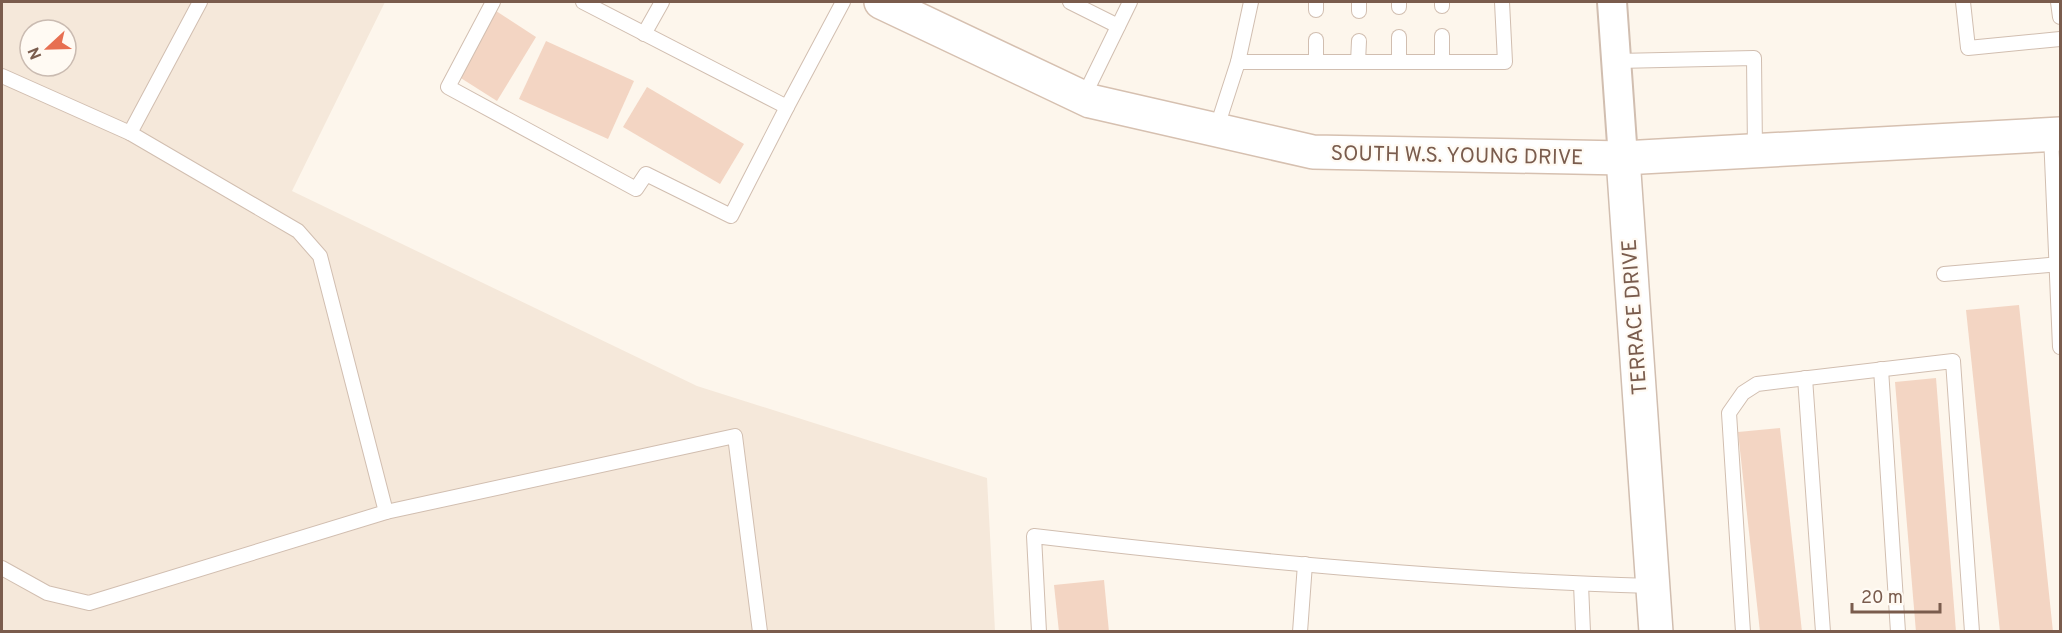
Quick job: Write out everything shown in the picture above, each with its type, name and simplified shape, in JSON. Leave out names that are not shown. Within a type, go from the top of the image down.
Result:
[{"type":"main road","name":"SOUTH W.S. YOUNG DRIVE","points":[[881,2],[1083,98],[1313,152],[1623,158],[2056,134]]},
{"type":"main road","name":"TERRACE DRIVE","points":[[1623,158],[1656,632]]},
{"type":"street","name":"TERRACE DRIVE","points":[[1612,2],[1623,158]]},
{"type":"lane","points":[[130,133],[200,2]]},
{"type":"lane","points":[[493,2],[448,87],[636,189],[646,174],[731,216],[843,2]]},
{"type":"lane","points":[[583,2],[787,106]]},
{"type":"lane","points":[[644,33],[662,2]]},
{"type":"lane","points":[[1070,2],[1118,26]]},
{"type":"lane","points":[[1083,98],[1130,2]]},
{"type":"lane","points":[[1216,130],[1238,62],[1251,2]]},
{"type":"lane","points":[[1238,62],[1505,62],[1502,2]]},
{"type":"lane","points":[[1963,2],[1968,48],[2061,39]]},
{"type":"lane","points":[[2058,2],[2061,17]]},
{"type":"lane","points":[[1442,36],[1442,62]]},
{"type":"lane","points":[[1399,37],[1399,62]]},
{"type":"lane","points":[[1316,40],[1316,62]]},
{"type":"lane","points":[[1358,62],[1359,41]]},
{"type":"lane","points":[[1617,61],[1754,58],[1755,151]]},
{"type":"lane","points":[[2,76],[130,133],[298,231],[320,256],[386,512]]},
{"type":"lane","points":[[2056,134],[2061,347]]},
{"type":"lane","points":[[1944,274],[2059,264]]},
{"type":"lane","points":[[1743,632],[1729,413],[1743,393],[1757,384],[1953,361],[1972,632]]},
{"type":"lane","points":[[1881,369],[1898,632]]},
{"type":"lane","points":[[1805,378],[1822,632]]},
{"type":"lane","points":[[2,568],[47,593],[89,603],[386,512],[735,436],[760,632]]},
{"type":"lane","points":[[1039,632],[1034,537],[1202,556],[1534,583],[1652,586]]},
{"type":"lane","points":[[1300,632],[1305,564]]},
{"type":"lane","points":[[1581,584],[1583,632]]},
{"type":"shaded area","points":[[2,2],[385,2],[292,191],[697,386],[987,478],[995,631],[2,631]]},
{"type":"building","points":[[496,11],[536,37],[497,101],[456,75]]},
{"type":"building","points":[[546,41],[634,81],[608,139],[519,99]]},
{"type":"building","points":[[647,87],[744,144],[720,184],[623,127]]},
{"type":"building","points":[[2019,305],[2053,632],[2000,632],[1966,310]]},
{"type":"building","points":[[1936,378],[1956,632],[1916,632],[1895,382]]},
{"type":"building","points":[[1780,428],[1802,632],[1760,632],[1738,432]]},
{"type":"building","points":[[1104,580],[1109,632],[1059,632],[1054,585]]}]
